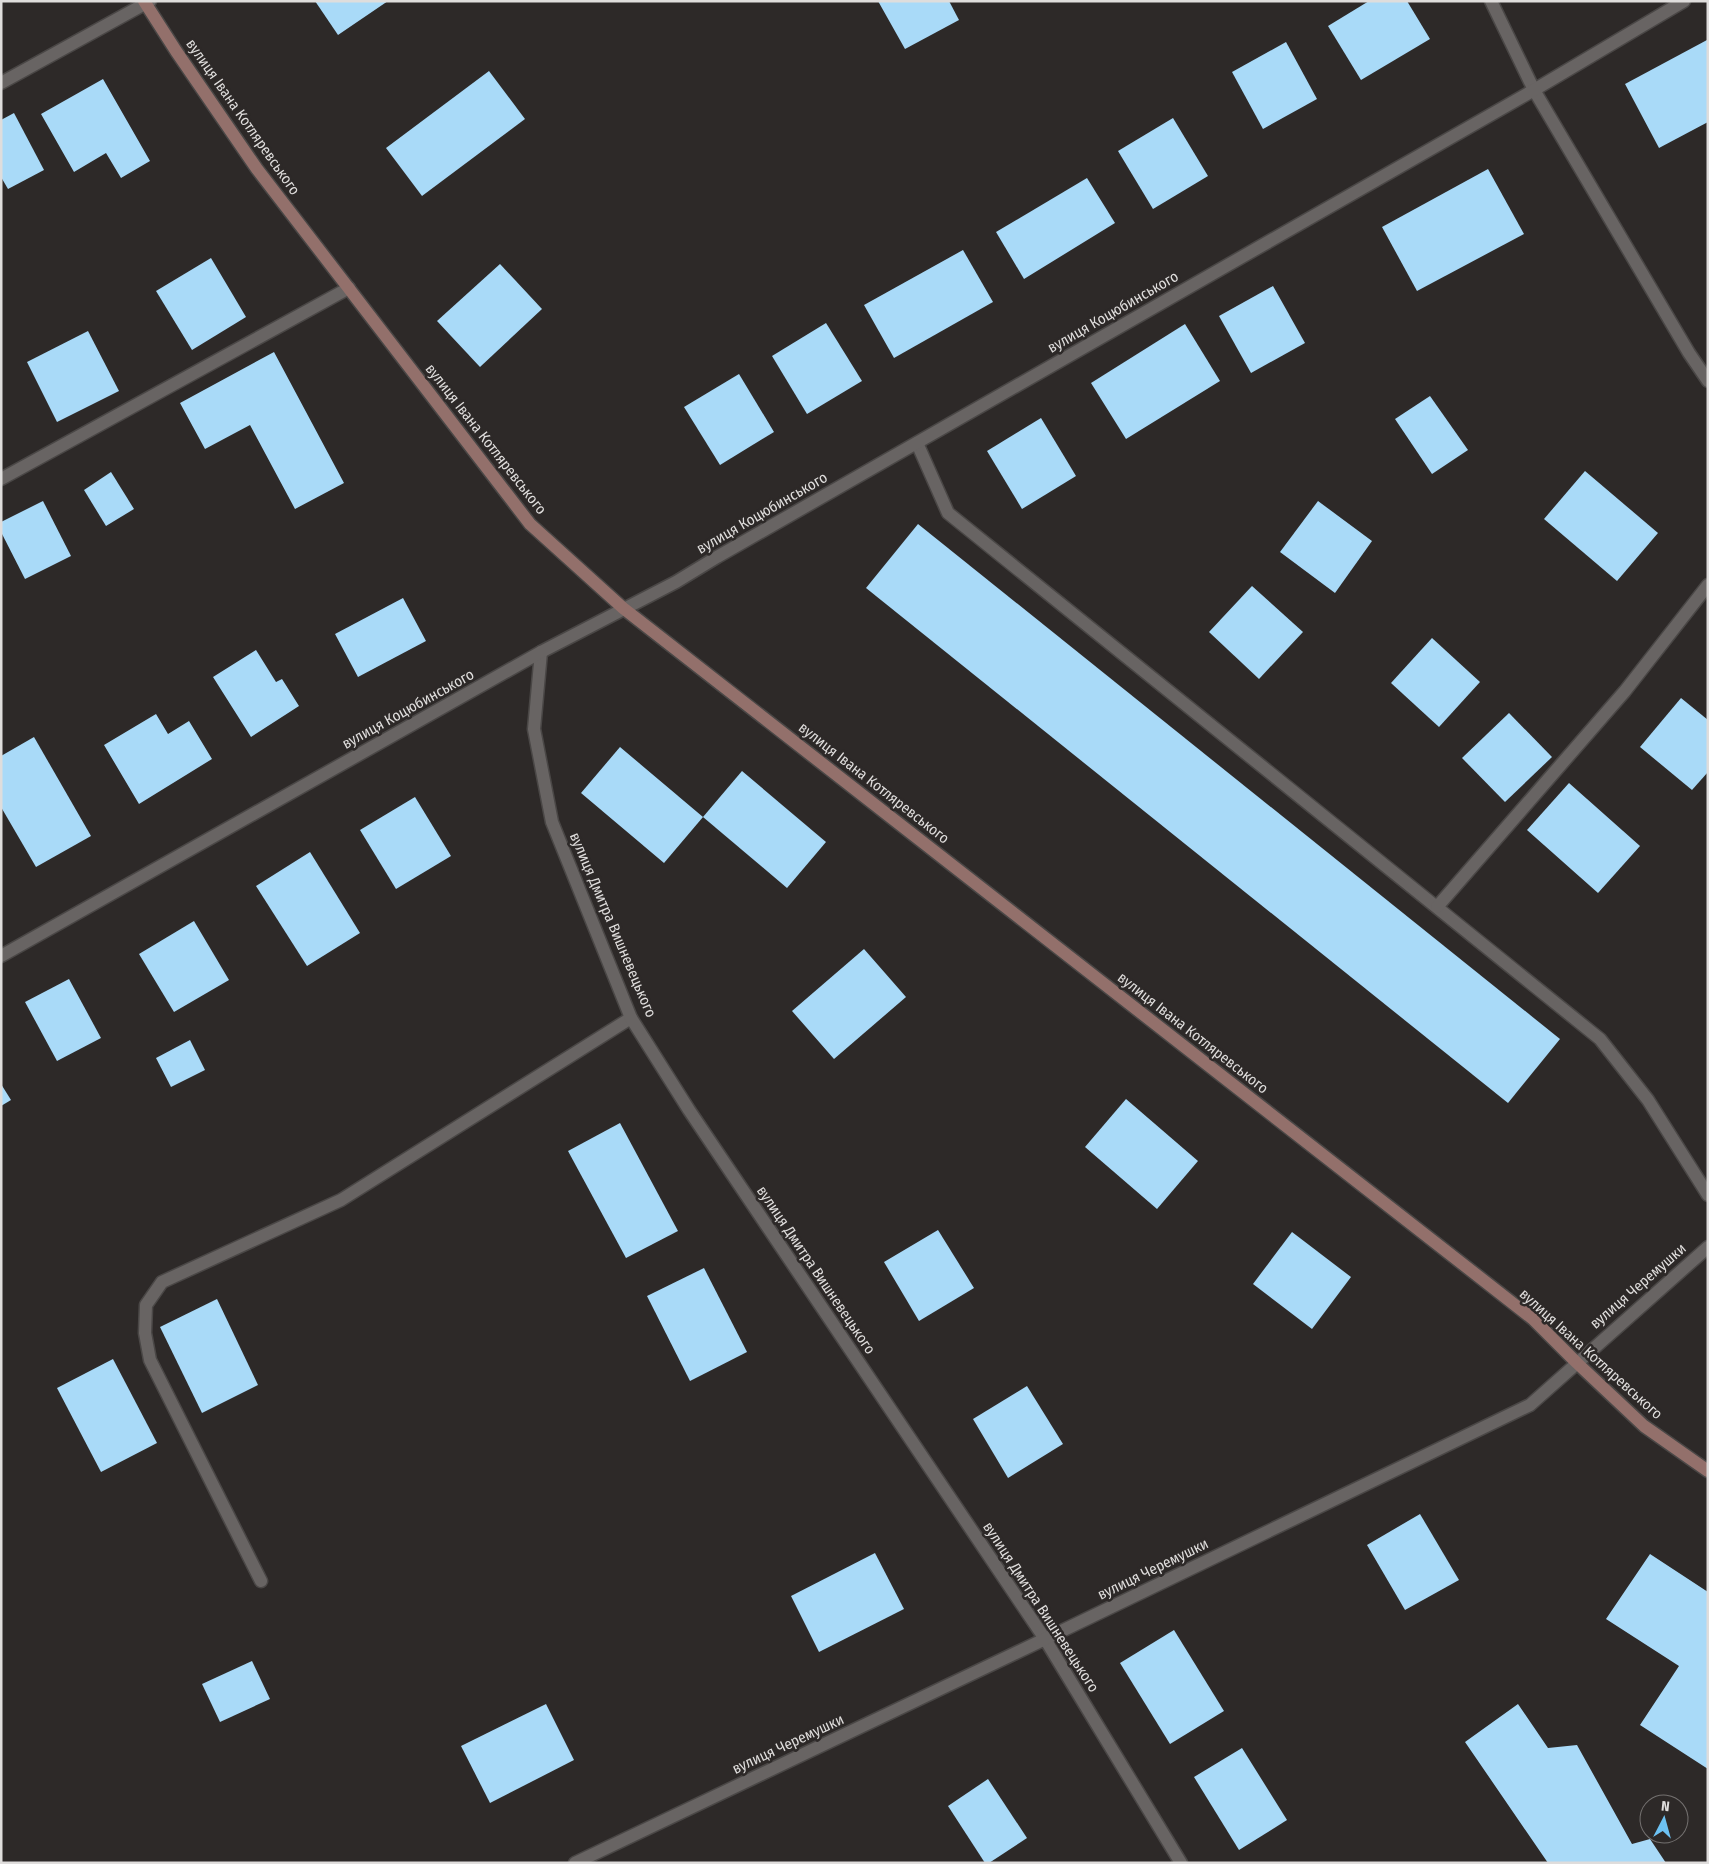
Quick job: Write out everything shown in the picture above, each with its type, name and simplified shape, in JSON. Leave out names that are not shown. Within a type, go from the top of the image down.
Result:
[{"type":"street","points":[[1491,1],[1534,90],[1689,353],[1708,381]]},
{"type":"street","name":"вулиця Коцюбинського","points":[[1,956],[541,652],[676,582],[1534,90],[1684,1]]},
{"type":"street","points":[[1,83],[147,2]]},
{"type":"street","name":"вулиця Івана Котляревського","points":[[147,2],[176,51],[258,169],[530,524],[623,608],[1533,1319],[1644,1426],[1708,1471]]},
{"type":"street","points":[[1,479],[349,288]]},
{"type":"street","points":[[917,443],[948,513],[1600,1040],[1648,1100],[1708,1194]]},
{"type":"street","points":[[1437,907],[1625,691],[1708,585]]},
{"type":"street","name":"вулиця Дмитра Вишневецького","points":[[541,652],[534,729],[552,822],[631,1018],[689,1110],[1045,1639],[1181,1863]]},
{"type":"street","points":[[261,1581],[150,1360],[145,1333],[146,1305],[162,1282],[341,1200],[631,1018]]},
{"type":"street","name":"вулиця Черемушки","points":[[575,1863],[1530,1405],[1623,1320],[1708,1247]]},
{"type":"building","points":[[315,1],[388,1],[338,35]]},
{"type":"building","points":[[878,1],[949,1],[959,20],[905,49]]},
{"type":"building","points":[[1369,1],[1407,1],[1430,39],[1361,80],[1328,26]]},
{"type":"building","points":[[1707,40],[1708,122],[1659,148],[1625,84]]},
{"type":"building","points":[[1286,42],[1317,99],[1263,129],[1232,72]]},
{"type":"building","points":[[489,71],[525,119],[422,196],[386,148]]},
{"type":"building","points":[[103,79],[150,161],[121,178],[106,153],[74,172],[41,114]]},
{"type":"building","points":[[14,113],[44,170],[8,189],[1,177],[1,120]]},
{"type":"building","points":[[1173,118],[1208,176],[1153,209],[1118,151]]},
{"type":"building","points":[[1488,169],[1524,234],[1417,291],[1382,227]]},
{"type":"building","points":[[1087,178],[1115,223],[1024,279],[996,232]]},
{"type":"building","points":[[963,250],[993,302],[894,358],[864,305]]},
{"type":"building","points":[[211,258],[246,317],[192,350],[156,291]]},
{"type":"building","points":[[500,264],[542,309],[480,367],[437,321]]},
{"type":"building","points":[[1273,286],[1305,343],[1251,373],[1219,316]]},
{"type":"building","points":[[826,323],[862,381],[807,414],[772,356]]},
{"type":"building","points":[[1185,324],[1220,381],[1126,439],[1091,383]]},
{"type":"building","points":[[88,331],[119,391],[57,422],[27,362]]},
{"type":"building","points":[[274,352],[344,483],[295,509],[250,425],[205,449],[180,403]]},
{"type":"building","points":[[739,374],[774,432],[720,465],[684,407]]},
{"type":"building","points":[[1430,396],[1468,450],[1432,474],[1395,419]]},
{"type":"building","points":[[1041,418],[1076,476],[1022,509],[987,451]]},
{"type":"building","points":[[1585,471],[1658,533],[1617,581],[1544,519]]},
{"type":"building","points":[[111,472],[134,509],[106,526],[84,490]]},
{"type":"building","points":[[43,501],[71,556],[25,579],[1,532],[1,522]]},
{"type":"building","points":[[1318,501],[1372,541],[1335,593],[1280,552]]},
{"type":"building","points":[[918,524],[1560,1039],[1508,1103],[866,588]]},
{"type":"building","points":[[1252,586],[1303,632],[1259,679],[1209,632]]},
{"type":"building","points":[[403,598],[426,641],[358,677],[335,634]]},
{"type":"building","points":[[1432,638],[1480,682],[1439,727],[1391,683]]},
{"type":"building","points":[[256,650],[276,682],[282,679],[299,706],[251,737],[213,677]]},
{"type":"building","points":[[1681,698],[1708,720],[1708,772],[1692,790],[1640,747]]},
{"type":"building","points":[[1509,713],[1552,757],[1505,802],[1462,758]]},
{"type":"building","points":[[156,714],[168,734],[189,721],[212,759],[139,804],[104,745]]},
{"type":"building","points":[[34,737],[91,836],[36,867],[1,807],[1,756]]},
{"type":"building","points":[[620,747],[703,817],[664,863],[581,793]]},
{"type":"building","points":[[742,771],[826,842],[787,888],[703,817]]},
{"type":"building","points":[[1569,783],[1640,846],[1598,893],[1527,830]]},
{"type":"building","points":[[415,797],[451,856],[396,889],[360,830]]},
{"type":"building","points":[[310,852],[360,933],[307,966],[256,886]]},
{"type":"building","points":[[194,921],[229,980],[174,1012],[139,954]]},
{"type":"building","points":[[864,949],[906,997],[834,1059],[792,1011]]},
{"type":"building","points":[[69,979],[101,1038],[57,1061],[25,1002]]},
{"type":"building","points":[[190,1040],[205,1070],[171,1087],[156,1058]]},
{"type":"building","points":[[1,1084],[11,1100],[1,1106]]},
{"type":"building","points":[[1126,1099],[1198,1161],[1157,1209],[1085,1147]]},
{"type":"building","points":[[620,1123],[678,1231],[626,1258],[568,1151]]},
{"type":"building","points":[[938,1230],[974,1288],[919,1321],[884,1262]]},
{"type":"building","points":[[1292,1232],[1351,1277],[1312,1329],[1253,1284]]},
{"type":"building","points":[[704,1268],[747,1352],[690,1381],[647,1296]]},
{"type":"building","points":[[217,1299],[258,1385],[202,1413],[160,1327]]},
{"type":"building","points":[[113,1359],[157,1443],[101,1472],[57,1388]]},
{"type":"building","points":[[1027,1386],[1063,1444],[1008,1478],[973,1419]]},
{"type":"building","points":[[1420,1514],[1459,1580],[1405,1610],[1367,1545]]},
{"type":"building","points":[[875,1553],[904,1609],[819,1652],[791,1596]]},
{"type":"building","points":[[1650,1554],[1708,1592],[1708,1769],[1640,1725],[1679,1666],[1606,1619]]},
{"type":"building","points":[[1174,1630],[1224,1711],[1170,1744],[1120,1663]]},
{"type":"building","points":[[252,1661],[270,1699],[220,1722],[202,1684]]},
{"type":"building","points":[[546,1704],[574,1760],[490,1803],[461,1746]]},
{"type":"building","points":[[1518,1704],[1548,1748],[1577,1745],[1632,1844],[1639,1842],[1639,1844],[1653,1844],[1666,1863],[1548,1863],[1465,1742]]},
{"type":"building","points":[[1242,1748],[1287,1820],[1239,1850],[1194,1777]]},
{"type":"building","points":[[988,1779],[1027,1838],[989,1863],[985,1863],[948,1806]]}]
